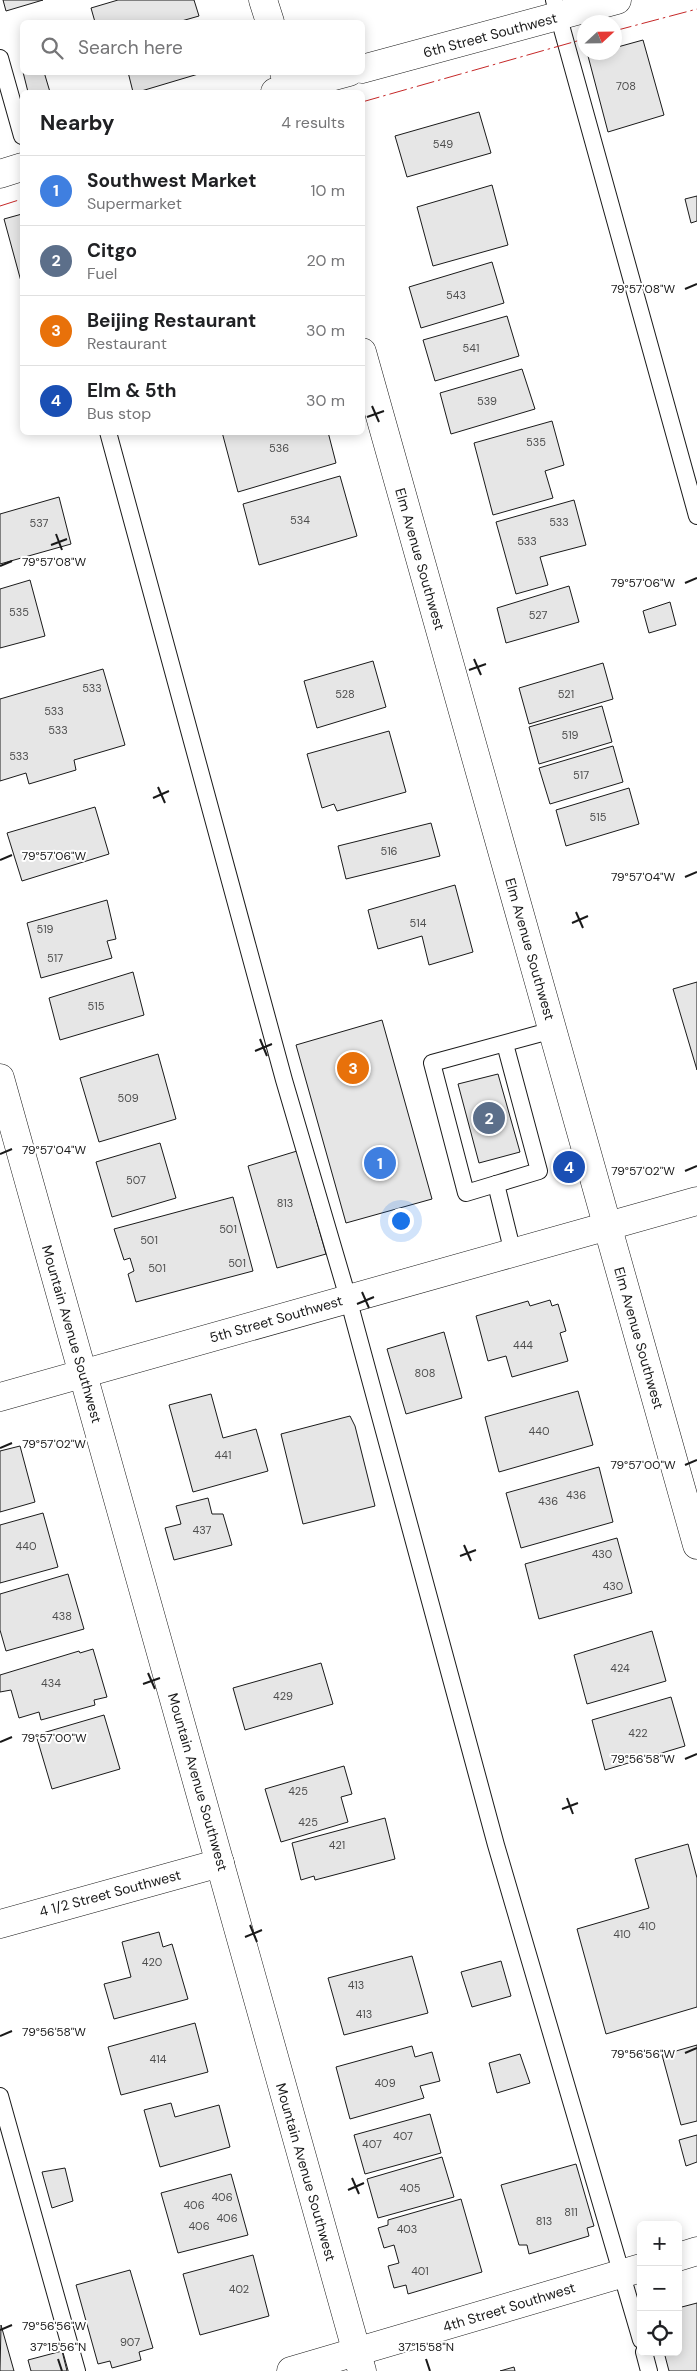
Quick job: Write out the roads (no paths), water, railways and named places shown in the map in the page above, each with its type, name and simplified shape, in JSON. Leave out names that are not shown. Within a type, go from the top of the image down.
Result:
[{"type":"street","points":[[264,0],[269,20]]},
{"type":"street","name":"6th Street Southwest","points":[[365,68],[556,9],[617,0]]},
{"type":"street","points":[[284,87],[336,75]]},
{"type":"street","points":[[0,174],[20,168]]},
{"type":"street","name":"Elm Avenue Southwest","points":[[365,363],[697,1545]]},
{"type":"street","name":"Mountain Avenue Southwest","points":[[0,1078],[359,2362]]},
{"type":"street","name":"5th Street Southwest","points":[[0,1396],[697,1201]]},
{"type":"street","name":"4 1/2 Street Southwest","points":[[0,1924],[220,1863]]},
{"type":"street","points":[[682,2256],[697,2251]]},
{"type":"street","name":"4th Street Southwest","points":[[291,2371],[359,2362],[632,2271]]},
{"type":"lane","points":[[556,9],[697,516]]},
{"type":"lane","points":[[0,58],[20,129]]},
{"type":"lane","points":[[109,435],[284,1080],[348,1298],[496,1845],[632,2271],[637,2311]]},
{"type":"lane","points":[[504,1044],[539,1171],[466,1193],[432,1064],[553,1030]]},
{"type":"lane","points":[[496,1184],[513,1253]]},
{"type":"lane","points":[[0,2096],[77,2371]]},
{"type":"lane","points":[[645,2356],[649,2371]]},
{"type":"place","name":"Beijing Restaurant","points":[[353,1068]]},
{"type":"place","name":"Citgo","points":[[489,1118]]},
{"type":"place","name":"Southwest Market","points":[[380,1163]]},
{"type":"place","name":"Elm & 5th","points":[[569,1167]]}]
